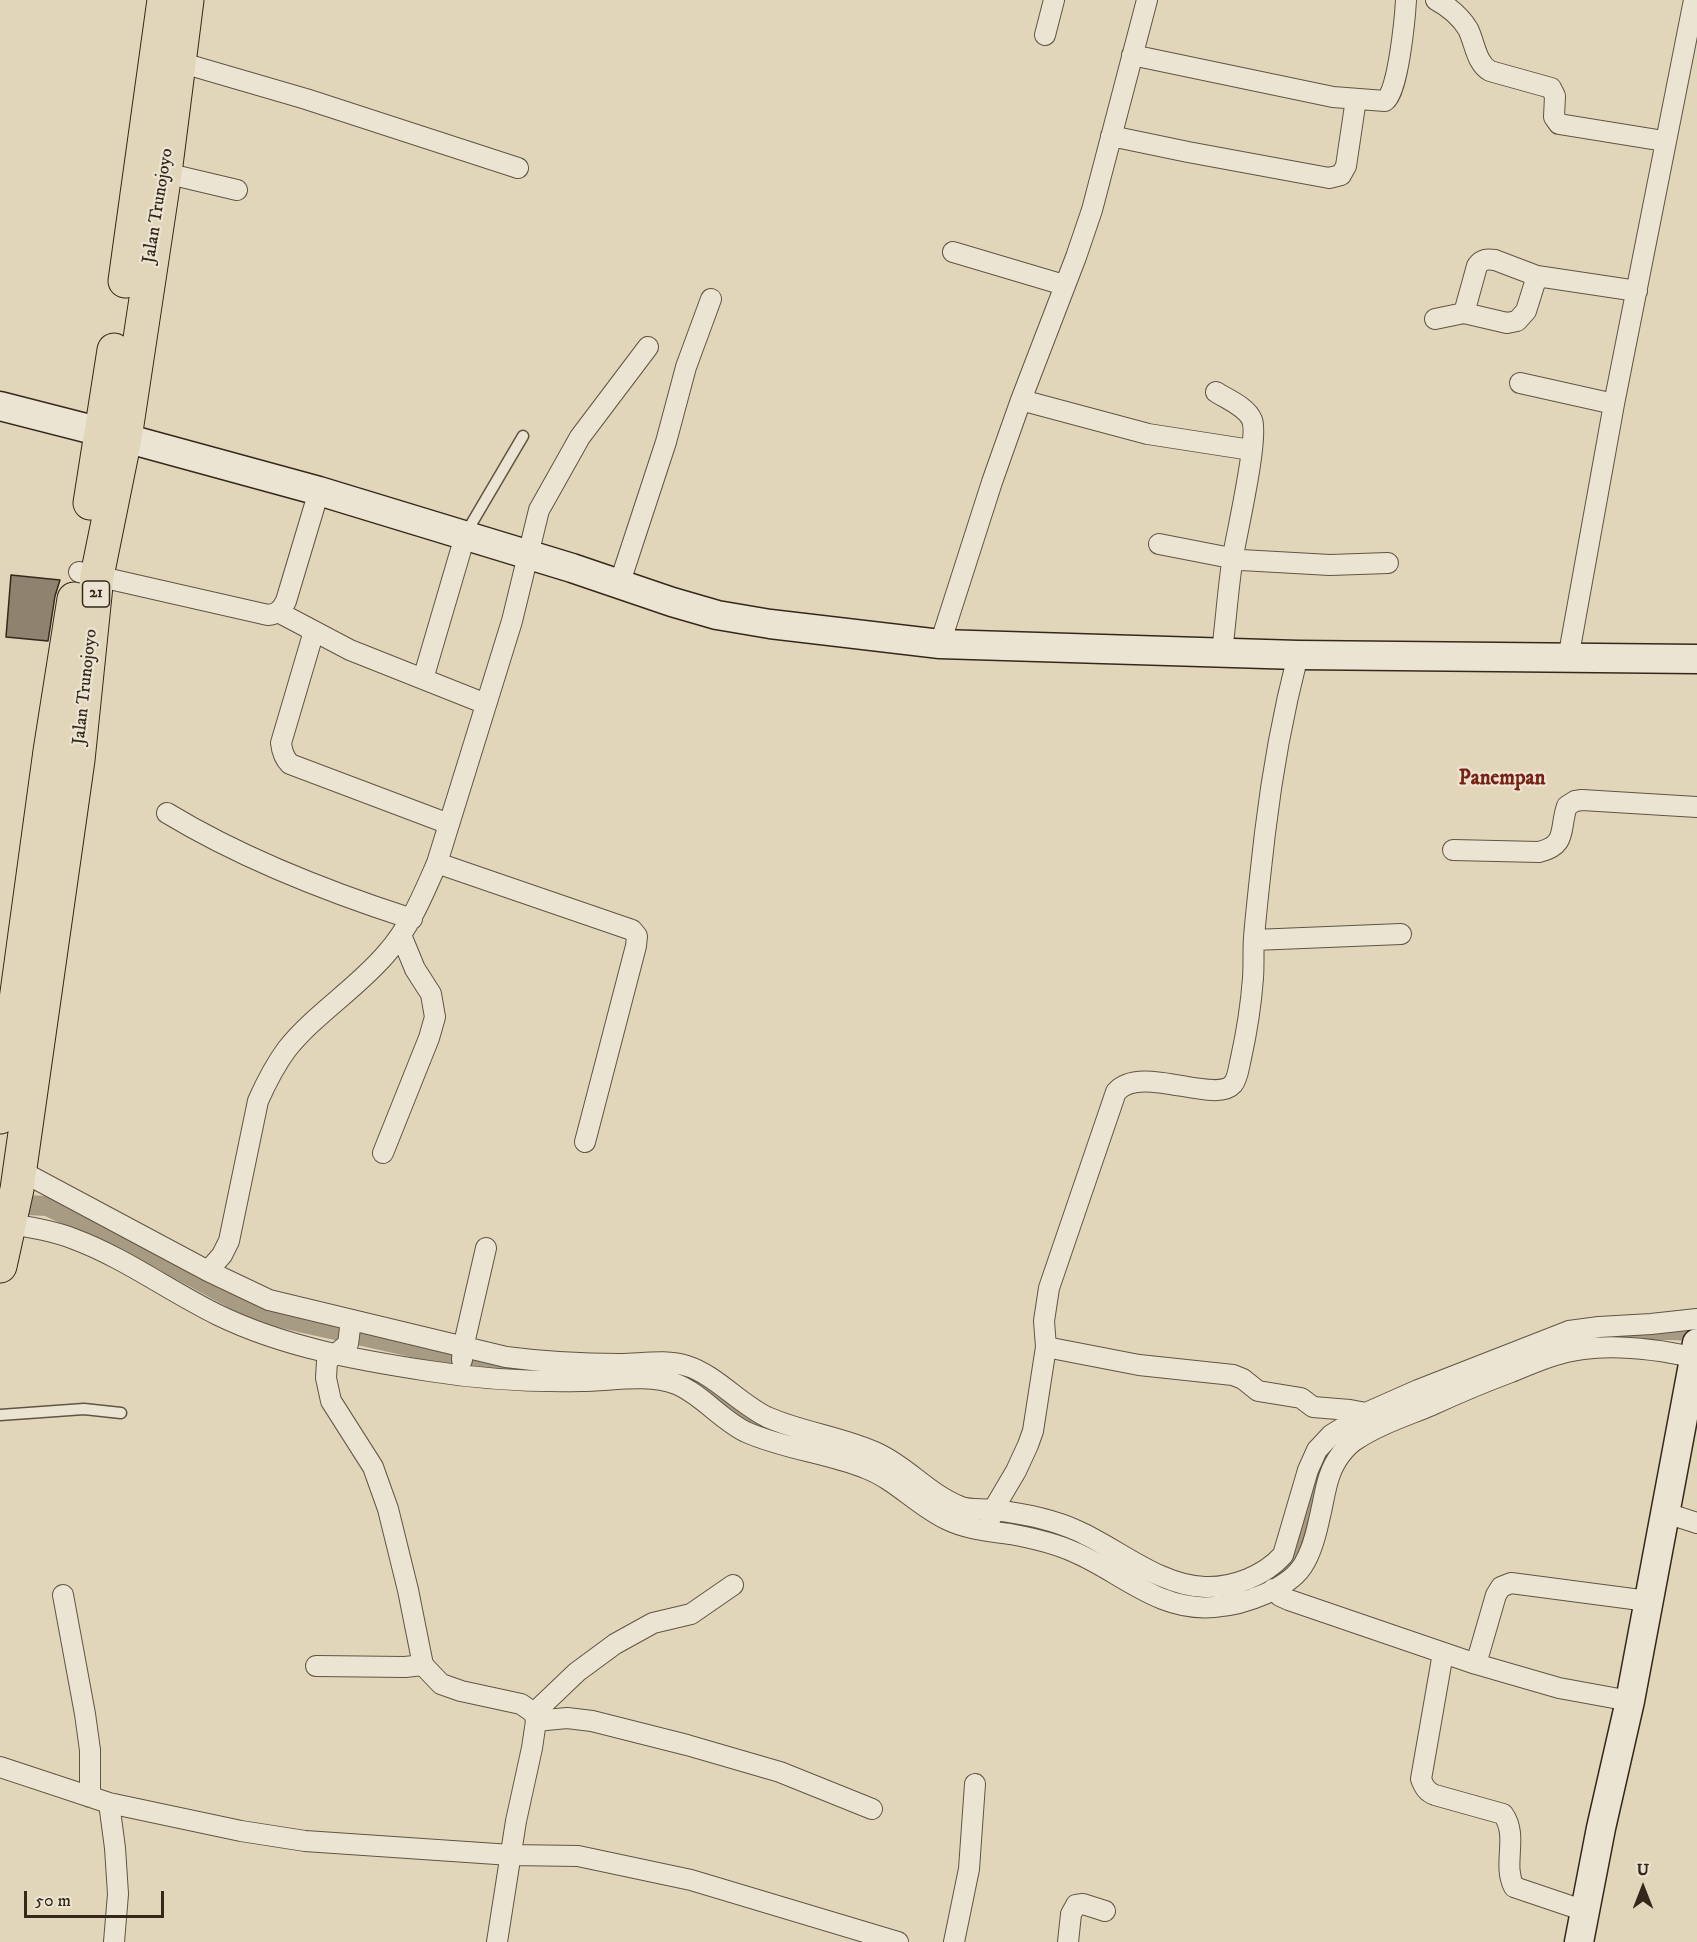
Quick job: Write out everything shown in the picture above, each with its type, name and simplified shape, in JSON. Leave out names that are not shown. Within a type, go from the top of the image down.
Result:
[{"type":"highway","name":"Jalan Trunojoyo","points":[[114,435],[128,263],[164,0]]},
{"type":"highway","name":"Jalan Trunojoyo","points":[[0,1266],[11,1204],[42,914],[88,574],[165,173],[188,0]]},
{"type":"highway","name":"Jalan Trunojoyo","points":[[0,1117],[42,914]]},
{"type":"main road","points":[[0,406],[319,491],[717,615],[770,624],[940,644],[1298,655],[1697,659]]},
{"type":"main road","points":[[1580,1942],[1601,1828],[1630,1701],[1696,1351]]},
{"type":"street","points":[[1045,35],[1054,0]]},
{"type":"street","points":[[940,644],[992,482],[1092,210],[1147,0]]},
{"type":"street","points":[[1132,55],[1333,97],[1382,101],[1390,98],[1396,75],[1406,0]]},
{"type":"street","points":[[1436,0],[1449,8],[1466,27],[1483,66],[1490,71],[1551,88],[1555,96],[1554,117],[1559,124],[1664,141]]},
{"type":"street","points":[[1568,659],[1664,141],[1694,0]]},
{"type":"street","points":[[179,62],[306,99],[518,168]]},
{"type":"street","points":[[1111,136],[1329,178],[1341,175],[1345,171],[1356,99]]},
{"type":"street","points":[[165,173],[237,190]]},
{"type":"street","points":[[953,252],[1064,285]]},
{"type":"street","points":[[1464,314],[1477,266],[1484,260],[1495,260],[1537,276],[1637,291]]},
{"type":"street","points":[[1435,319],[1464,314],[1507,323],[1517,321],[1526,311],[1537,276]]},
{"type":"street","points":[[620,585],[666,442],[686,367],[711,299]]},
{"type":"street","points":[[208,1271],[222,1255],[229,1241],[258,1101],[271,1074],[287,1049],[310,1025],[353,989],[386,954],[407,927],[437,863],[512,621],[539,510],[580,437],[648,347]]},
{"type":"street","points":[[1520,383],[1614,404]]},
{"type":"street","points":[[1216,392],[1245,410],[1251,417],[1253,425],[1233,558],[1222,652]]},
{"type":"street","points":[[1021,400],[1148,434],[1251,450]]},
{"type":"street","points":[[88,574],[268,615],[278,612],[286,601],[319,491]]},
{"type":"street","points":[[423,679],[465,536]]},
{"type":"street","points":[[1160,544],[1241,560],[1330,565],[1388,562]]},
{"type":"street","points":[[278,612],[350,650],[486,704]]},
{"type":"street","points":[[314,631],[281,743],[286,760],[290,764],[449,824]]},
{"type":"street","points":[[991,1520],[1033,1431],[1046,1347],[1044,1321],[1049,1288],[1116,1092],[1120,1087],[1135,1081],[1203,1089],[1225,1089],[1232,1085],[1236,1077],[1249,1023],[1254,940],[1265,831],[1288,694],[1298,655]]},
{"type":"street","points":[[1453,850],[1539,852],[1549,849],[1559,842],[1567,806],[1575,801],[1697,807]]},
{"type":"street","points":[[166,813],[246,856],[351,899],[407,927]]},
{"type":"street","points":[[437,863],[632,930],[636,934],[636,946],[585,1142]]},
{"type":"street","points":[[383,1153],[429,1038],[435,1017],[431,994],[415,969],[407,927]]},
{"type":"street","points":[[1254,940],[1401,934]]},
{"type":"street","points":[[11,1204],[208,1271],[269,1300],[322,1315],[346,1337],[430,1371],[462,1360],[506,1358],[545,1362],[676,1363],[684,1375]]},
{"type":"street","points":[[11,1204],[69,1236],[120,1260],[215,1314],[272,1338],[346,1337],[462,1360],[535,1382],[644,1379],[684,1375],[717,1383],[731,1409],[876,1452],[958,1506],[975,1510],[991,1520],[1050,1521],[1078,1530],[1165,1578],[1182,1584],[1205,1587],[1221,1587],[1236,1583],[1261,1586],[1290,1580],[1305,1562],[1321,1510],[1329,1473],[1336,1460],[1351,1443],[1373,1430],[1469,1379],[1569,1331],[1697,1319]]},
{"type":"street","points":[[462,1360],[486,1248]]},
{"type":"street","points":[[346,1337],[329,1358],[326,1367],[328,1390],[339,1416],[373,1467],[380,1486],[408,1590],[415,1666]]},
{"type":"street","points":[[1046,1347],[1139,1365],[1233,1375],[1243,1379],[1258,1391],[1301,1398],[1313,1407],[1366,1413]]},
{"type":"street","points":[[1261,1586],[1283,1556],[1308,1470],[1317,1450],[1331,1435],[1366,1413],[1469,1379],[1585,1348],[1612,1347],[1672,1353],[1696,1351]]},
{"type":"street","points":[[1666,1513],[1697,1523]]},
{"type":"street","points":[[1476,1664],[1496,1595],[1504,1584],[1511,1583],[1648,1601]]},
{"type":"street","points":[[497,1942],[535,1717],[577,1672],[615,1644],[653,1623],[691,1614],[733,1585]]},
{"type":"street","points":[[1261,1586],[1289,1600],[1476,1664],[1559,1688],[1630,1701]]},
{"type":"street","points":[[63,1596],[99,1800],[115,1848],[118,1893],[114,1942]]},
{"type":"street","points":[[1443,1653],[1420,1779],[1423,1785],[1435,1795],[1503,1814],[1510,1828],[1509,1874],[1514,1887],[1585,1911]]},
{"type":"street","points":[[316,1666],[415,1666],[441,1684],[461,1691],[521,1704],[535,1717],[592,1721],[687,1745],[780,1772],[872,1809]]},
{"type":"street","points":[[0,1767],[99,1800],[241,1831],[305,1842],[511,1855],[578,1856],[671,1875],[898,1942]]},
{"type":"street","points":[[954,1942],[969,1869],[975,1784]]},
{"type":"street","points":[[1068,1942],[1072,1910],[1076,1905],[1083,1904],[1105,1911]]},
{"type":"lane","points":[[465,536],[523,436]]},
{"type":"lane","points":[[0,1414],[84,1409],[121,1413]]},
{"type":"building","points":[[11,575],[60,580],[55,596],[48,641],[6,637]]},
{"type":"waterway","points":[[6,1204],[47,1206],[160,1259],[259,1313],[502,1367],[536,1368]]},
{"type":"waterway","points":[[1584,1343],[1655,1330],[1697,1332]]},
{"type":"waterway","points":[[687,1376],[701,1381],[731,1409],[764,1419]]},
{"type":"waterway","points":[[1216,1593],[1249,1591],[1267,1583],[1292,1561],[1336,1440],[1353,1430]]},
{"type":"district","name":"Panempan","points":[[1502,780]]}]
